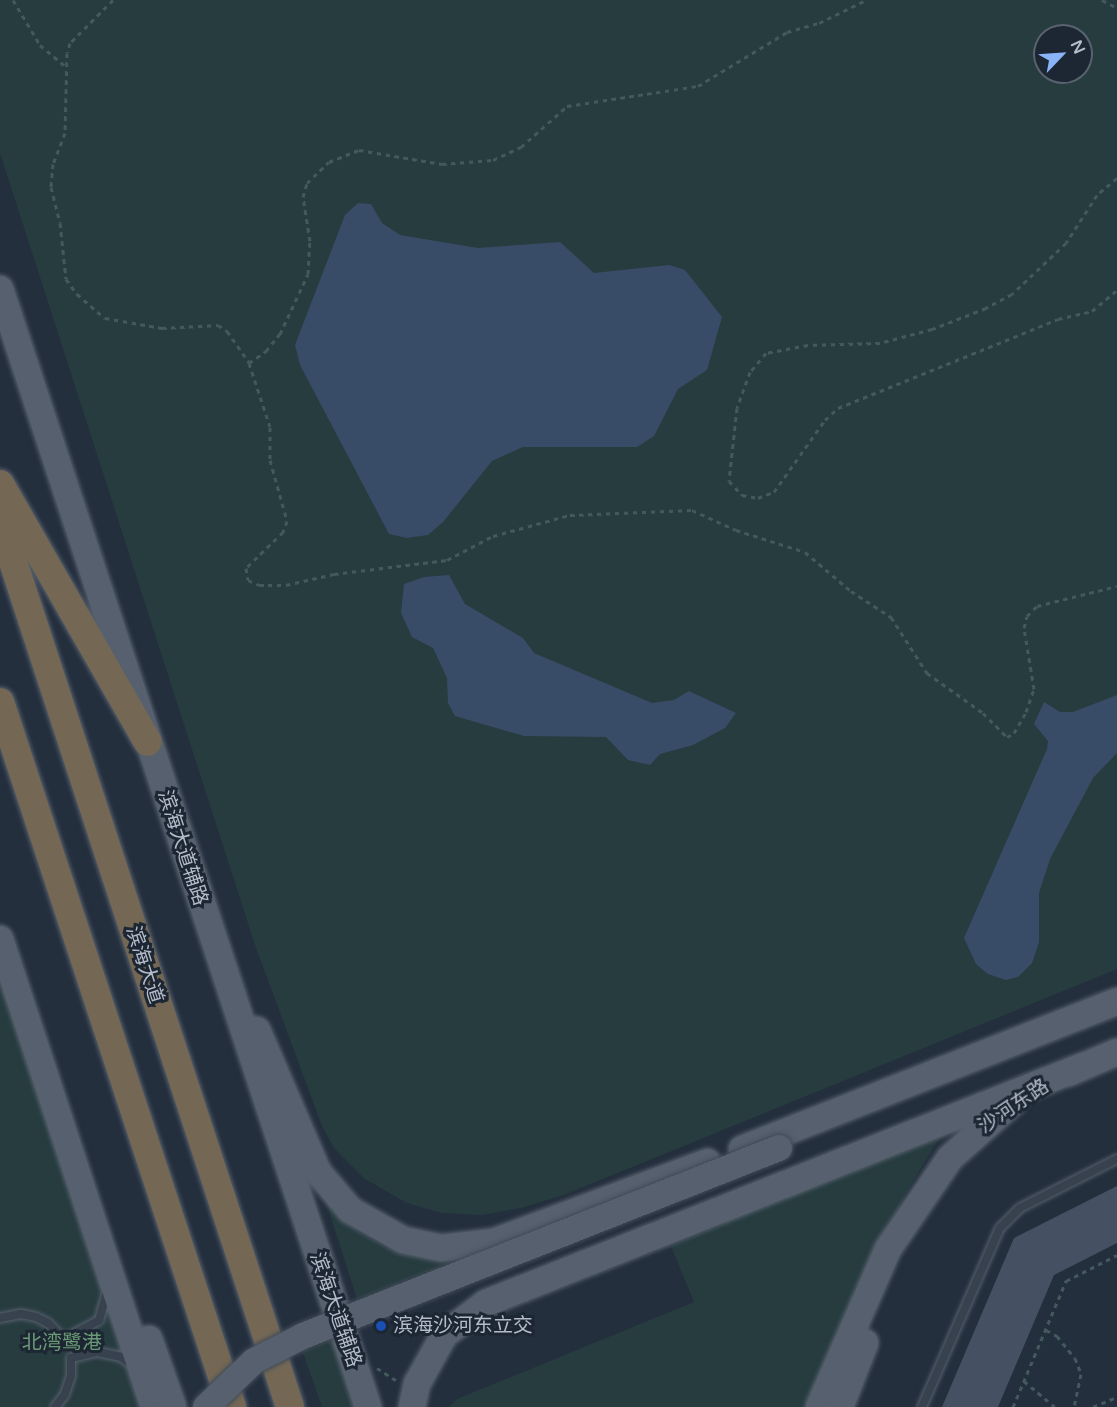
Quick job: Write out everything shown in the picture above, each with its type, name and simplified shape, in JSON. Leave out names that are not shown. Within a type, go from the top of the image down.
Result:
[{"type":"highway","points":[[0,484],[148,742]]},
{"type":"highway","name":"滨海大道","points":[[0,522],[290,1407]]},
{"type":"highway","points":[[0,702],[232,1407]]},
{"type":"main road","name":"滨海大道辅路","points":[[0,289],[211,938],[368,1407]]},
{"type":"main road","points":[[211,938],[267,1051],[304,1146],[333,1192],[350,1210],[386,1234],[442,1248],[494,1242],[542,1228],[1117,1001]]},
{"type":"main road","points":[[0,939],[154,1407]]},
{"type":"main road","points":[[206,1407],[254,1361],[303,1336],[779,1148],[940,1081],[1029,1036]]},
{"type":"main road","name":"沙河东路","points":[[929,1186],[950,1158],[993,1116],[1083,1066],[1117,1052]]},
{"type":"main road","points":[[412,1407],[417,1384],[444,1335],[486,1303],[1083,1066]]},
{"type":"main road","points":[[77,1170],[133,1297],[173,1407]]},
{"type":"main road","points":[[819,1407],[888,1249],[929,1186]]},
{"type":"main road","points":[[840,1407],[929,1186]]},
{"type":"lane","points":[[922,1407],[1000,1228],[1020,1208],[1117,1159]]},
{"type":"lane","points":[[0,1318],[21,1314],[36,1317],[48,1323],[64,1340],[82,1332],[99,1320],[103,1311],[108,1264]]},
{"type":"lane","points":[[55,1407],[65,1394],[71,1376],[71,1358],[87,1353],[121,1357],[145,1380]]},
{"type":"path","points":[[13,0],[40,45],[66,68]]},
{"type":"path","points":[[112,0],[70,43],[66,68],[65,133],[53,164],[51,187],[66,279],[77,294],[105,318],[162,328],[218,325],[227,331],[249,363],[270,427],[270,460],[287,521],[282,532],[246,568],[248,580],[259,585],[286,585],[334,574],[447,560],[493,536],[570,515],[692,510],[736,530],[805,552],[851,591],[891,618],[927,673],[983,713],[1007,737],[1014,733],[1026,712],[1034,689],[1024,628],[1027,615],[1037,606],[1117,586]]},
{"type":"path","points":[[249,363],[266,351],[279,334],[308,273],[310,241],[303,197],[307,183],[329,162],[360,150],[442,164],[493,160],[521,147],[567,106],[698,86],[787,32],[819,23],[866,0]]},
{"type":"path","points":[[1102,0],[1117,8]]},
{"type":"path","points":[[1117,178],[1097,195],[1066,243],[1012,294],[986,308],[932,329],[880,343],[807,345],[766,353],[750,372],[737,408],[729,481],[742,495],[758,498],[774,492],[825,420],[838,408],[1058,318],[1092,311],[1117,290]]},
{"type":"path","points":[[1013,1407],[1066,1281],[1117,1255]]},
{"type":"path","points":[[1046,1330],[1058,1336],[1075,1358],[1081,1374],[1074,1407]]},
{"type":"path","points":[[1024,1381],[1055,1407]]},
{"type":"path","points":[[1094,1407],[1117,1397]]},
{"type":"green space","points":[[0,0],[1117,0],[1117,969],[564,1195],[521,1208],[481,1215],[442,1213],[407,1203],[365,1179],[334,1148],[322,1126],[255,945],[0,153]]},
{"type":"green space","name":"北湾鹭港","points":[[0,966],[149,1407],[0,1407]]},
{"type":"green space","points":[[944,1130],[906,1193],[808,1407],[449,1407],[457,1399],[694,1302],[671,1246]]},
{"type":"green space","points":[[326,1202],[356,1230],[386,1248],[448,1260],[479,1256],[360,1308]]},
{"type":"green space","points":[[336,1336],[361,1407],[322,1407],[302,1350]]},
{"type":"water","points":[[358,203],[371,204],[382,223],[400,235],[478,248],[560,242],[594,273],[669,265],[685,270],[722,317],[707,370],[678,389],[654,436],[637,447],[523,447],[492,461],[443,522],[428,535],[407,538],[389,534],[300,365],[295,345],[345,215]]},
{"type":"water","points":[[449,575],[465,604],[523,638],[534,653],[652,703],[674,700],[689,691],[736,713],[725,728],[693,745],[660,754],[650,765],[628,760],[606,737],[524,736],[455,716],[448,703],[447,678],[433,648],[412,637],[401,613],[404,584],[424,577]]},
{"type":"water","points":[[1117,695],[1117,753],[1093,778],[1050,859],[1039,893],[1039,942],[1032,963],[1018,977],[1006,980],[988,974],[976,964],[964,938],[1047,749],[1048,741],[1034,724],[1044,702],[1060,712],[1073,712]]},
{"type":"building","points":[[1117,1186],[1117,1243],[1054,1275],[998,1407],[942,1407],[1014,1238]]},
{"type":"place","name":"滨海沙河东立交","points":[[381,1326]]}]
